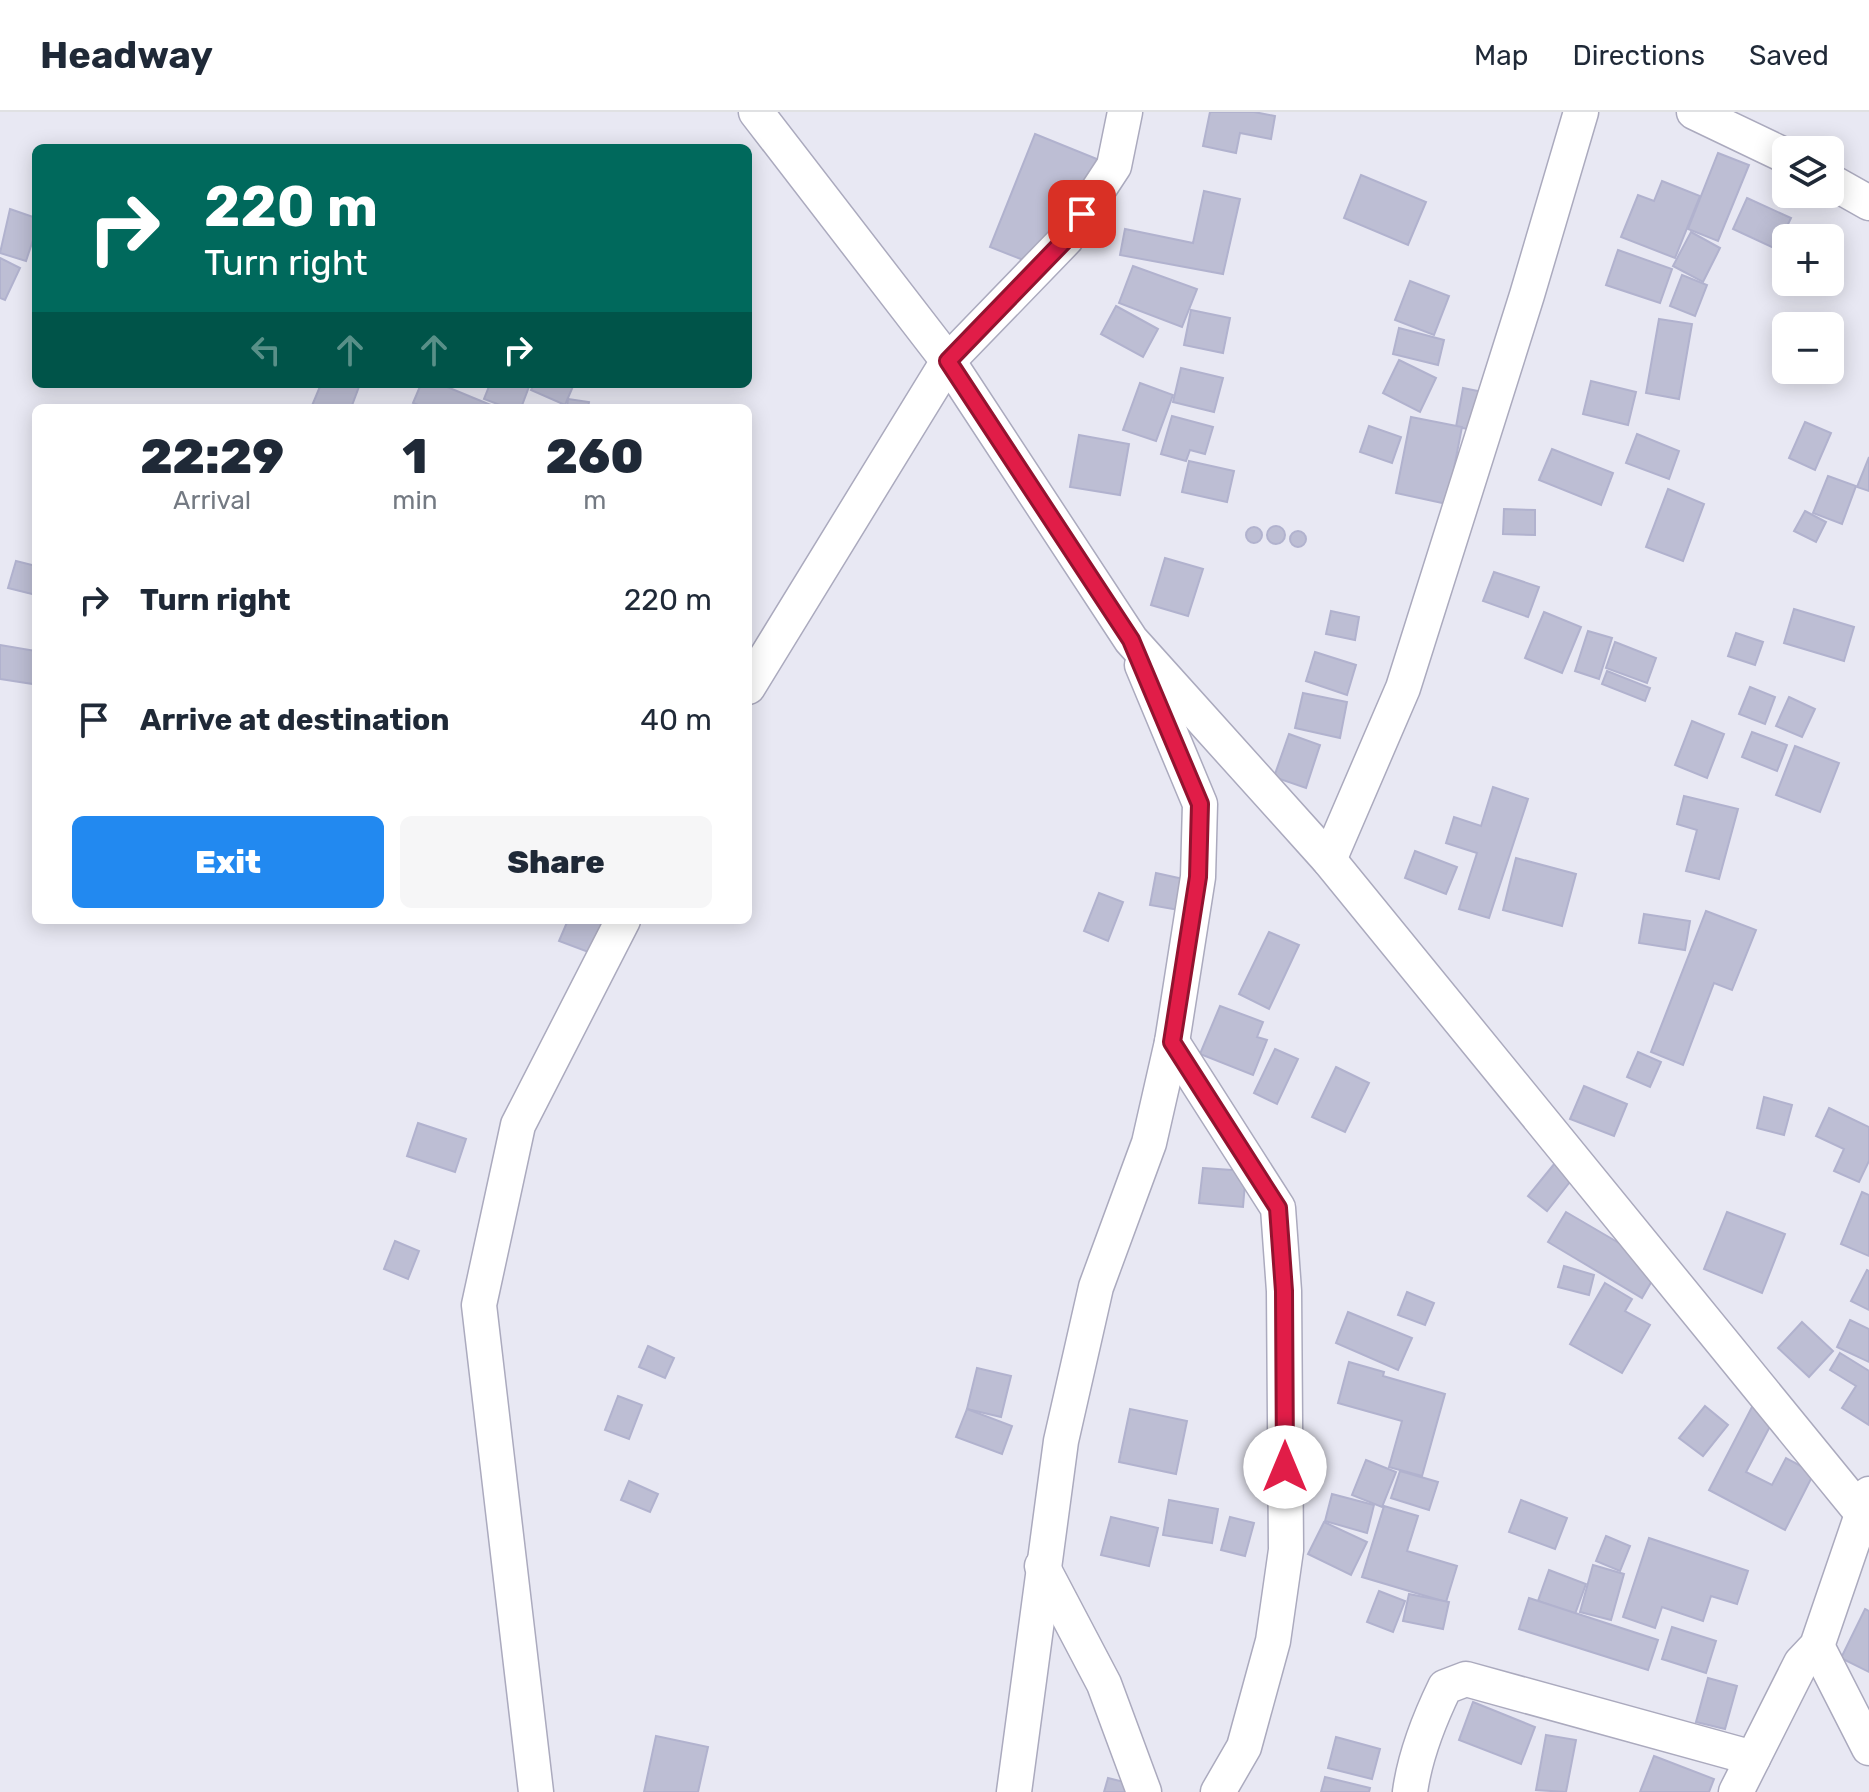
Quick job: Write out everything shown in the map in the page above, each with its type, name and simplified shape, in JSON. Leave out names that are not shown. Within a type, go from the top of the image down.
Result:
[{"type":"street","points":[[756,112],[948,361],[1131,640],[1329,860],[1866,1508],[1817,1646],[1801,1663],[1736,1792]]},
{"type":"street","points":[[752,680],[948,361],[1066,239],[1114,166],[1125,112]]},
{"type":"street","points":[[1329,860],[1403,688],[1518,325],[1581,112]]},
{"type":"street","points":[[1694,112],[1772,149]]},
{"type":"street","points":[[1844,189],[1869,203]]},
{"type":"street","points":[[1014,1792],[1061,1441],[1096,1287],[1149,1143],[1172,1042],[1198,877],[1200,804],[1131,640]]},
{"type":"street","points":[[536,1792],[528,1749],[479,1305],[518,1125],[621,924]]},
{"type":"street","points":[[1172,1042],[1278,1208],[1284,1291],[1286,1550],[1269,1656],[1244,1747],[1218,1792]]},
{"type":"street","points":[[1042,1566],[1104,1684],[1144,1792]]},
{"type":"street","points":[[1817,1646],[1869,1748]]},
{"type":"street","points":[[1410,1792],[1413,1770],[1445,1687],[1466,1679],[1753,1758]]},
{"type":"building","points":[[1210,112],[1254,112],[1275,116],[1271,139],[1240,133],[1236,153],[1203,146]]},
{"type":"building","points":[[1035,134],[1097,159],[1083,194],[1066,187],[1036,265],[990,247]]},
{"type":"building","points":[[1718,153],[1749,165],[1718,241],[1688,229]]},
{"type":"building","points":[[1361,175],[1426,202],[1408,245],[1344,218]]},
{"type":"building","points":[[1662,181],[1700,196],[1675,258],[1621,237],[1638,195],[1654,201]]},
{"type":"building","points":[[1204,191],[1240,199],[1223,274],[1120,255],[1125,229],[1193,243]]},
{"type":"building","points":[[1747,198],[1791,218],[1788,224],[1772,224],[1772,247],[1733,229]]},
{"type":"building","points":[[10,209],[32,217],[32,243],[26,261],[0,253]]},
{"type":"building","points":[[1691,232],[1720,248],[1703,282],[1673,266]]},
{"type":"building","points":[[1618,250],[1672,269],[1660,303],[1606,285]]},
{"type":"building","points":[[0,258],[20,268],[5,300],[0,298]]},
{"type":"building","points":[[1133,266],[1197,289],[1182,327],[1119,303]]},
{"type":"building","points":[[1682,275],[1707,285],[1695,316],[1670,306]]},
{"type":"building","points":[[1410,281],[1449,296],[1434,335],[1395,320]]},
{"type":"building","points":[[1116,306],[1158,329],[1143,357],[1101,334]]},
{"type":"building","points":[[1191,310],[1230,318],[1223,353],[1184,345]]},
{"type":"building","points":[[1659,319],[1692,324],[1679,399],[1646,393]]},
{"type":"building","points":[[1399,328],[1444,340],[1438,365],[1393,354]]},
{"type":"building","points":[[1399,360],[1436,378],[1420,412],[1383,393]]},
{"type":"building","points":[[1181,368],[1223,378],[1214,412],[1173,402]]},
{"type":"building","points":[[1591,381],[1636,392],[1628,425],[1583,414]]},
{"type":"building","points":[[1140,383],[1173,395],[1156,441],[1123,430]]},
{"type":"building","points":[[319,388],[358,388],[352,404],[313,404]]},
{"type":"building","points":[[419,388],[450,388],[488,404],[416,404],[413,403]]},
{"type":"building","points":[[488,388],[528,388],[522,404],[497,404],[484,399]]},
{"type":"building","points":[[532,388],[572,388],[565,404]]},
{"type":"building","points":[[1463,388],[1488,393],[1481,431],[1456,427]]},
{"type":"building","points":[[568,399],[589,402],[589,404],[567,404]]},
{"type":"building","points":[[1172,416],[1213,427],[1205,454],[1190,450],[1186,461],[1161,454]]},
{"type":"building","points":[[1411,417],[1462,427],[1447,504],[1396,493]]},
{"type":"building","points":[[1805,422],[1831,433],[1815,470],[1789,458]]},
{"type":"building","points":[[1369,426],[1401,437],[1392,463],[1360,452]]},
{"type":"building","points":[[1637,434],[1679,451],[1669,479],[1626,463]]},
{"type":"building","points":[[1079,435],[1129,444],[1120,495],[1070,487]]},
{"type":"building","points":[[1552,449],[1613,473],[1601,505],[1539,480]]},
{"type":"building","points":[[1869,457],[1869,491],[1857,487]]},
{"type":"building","points":[[1189,461],[1234,471],[1227,502],[1182,492]]},
{"type":"building","points":[[1828,476],[1856,486],[1842,524],[1813,513]]},
{"type":"building","points":[[1668,489],[1704,504],[1683,561],[1646,547]]},
{"type":"building","points":[[1504,509],[1535,510],[1535,535],[1503,534]]},
{"type":"building","points":[[1805,511],[1826,522],[1816,542],[1794,531]]},
{"type":"building","points":[[1272,526],[1280,526],[1285,535],[1283,542],[1272,544],[1267,539],[1267,531]]},
{"type":"building","points":[[1251,527],[1257,527],[1262,535],[1260,541],[1251,543],[1246,538],[1246,532]]},
{"type":"building","points":[[1298,531],[1304,533],[1304,545],[1298,547],[1292,545],[1290,539],[1292,533]]},
{"type":"building","points":[[1165,558],[1203,569],[1188,616],[1151,605]]},
{"type":"building","points":[[16,561],[32,565],[32,594],[8,588]]},
{"type":"building","points":[[1494,572],[1539,587],[1528,617],[1483,601]]},
{"type":"building","points":[[1794,609],[1854,627],[1844,661],[1784,643]]},
{"type":"building","points":[[1331,611],[1359,617],[1355,640],[1326,634]]},
{"type":"building","points":[[1544,612],[1581,627],[1562,673],[1525,658]]},
{"type":"building","points":[[1588,631],[1612,638],[1599,679],[1575,671]]},
{"type":"building","points":[[1736,633],[1763,642],[1755,665],[1728,656]]},
{"type":"building","points":[[1615,642],[1656,658],[1647,683],[1606,668]]},
{"type":"building","points":[[0,645],[32,650],[32,684],[0,679]]},
{"type":"building","points":[[1315,652],[1356,665],[1347,695],[1306,681]]},
{"type":"building","points":[[1607,671],[1650,688],[1645,701],[1602,684]]},
{"type":"building","points":[[1750,687],[1775,697],[1765,724],[1739,714]]},
{"type":"building","points":[[1303,693],[1347,702],[1340,738],[1295,728]]},
{"type":"building","points":[[1789,697],[1815,709],[1802,737],[1776,726]]},
{"type":"building","points":[[1692,721],[1724,734],[1707,778],[1675,765]]},
{"type":"building","points":[[1752,732],[1787,745],[1777,771],[1742,757]]},
{"type":"building","points":[[1289,734],[1320,745],[1306,788],[1274,777]]},
{"type":"building","points":[[1795,746],[1839,763],[1820,812],[1776,795]]},
{"type":"building","points":[[1493,787],[1528,799],[1489,918],[1459,909],[1477,853],[1446,843],[1454,817],[1481,826]]},
{"type":"building","points":[[1684,796],[1738,809],[1719,879],[1686,871],[1697,830],[1677,824]]},
{"type":"building","points":[[1415,851],[1457,867],[1446,894],[1405,878]]},
{"type":"building","points":[[1516,858],[1576,874],[1562,926],[1503,910]]},
{"type":"building","points":[[1156,873],[1197,882],[1191,912],[1150,905]]},
{"type":"building","points":[[1099,893],[1123,902],[1108,941],[1084,931]]},
{"type":"building","points":[[1706,911],[1756,930],[1732,990],[1714,983],[1683,1065],[1651,1052]]},
{"type":"building","points":[[1644,914],[1690,921],[1685,950],[1639,943]]},
{"type":"building","points":[[566,924],[602,924],[610,927],[599,956],[559,941]]},
{"type":"building","points":[[1269,932],[1299,945],[1269,1009],[1239,994]]},
{"type":"building","points":[[1220,1006],[1263,1022],[1257,1037],[1267,1040],[1253,1075],[1200,1054]]},
{"type":"building","points":[[1275,1049],[1298,1059],[1277,1104],[1254,1093]]},
{"type":"building","points":[[1638,1052],[1661,1062],[1650,1087],[1627,1077]]},
{"type":"building","points":[[1336,1067],[1369,1083],[1345,1132],[1312,1117]]},
{"type":"building","points":[[1584,1086],[1627,1104],[1614,1136],[1570,1119]]},
{"type":"building","points":[[1764,1097],[1792,1105],[1784,1135],[1757,1128]]},
{"type":"building","points":[[1829,1108],[1869,1127],[1869,1161],[1859,1182],[1834,1171],[1844,1149],[1816,1136]]},
{"type":"building","points":[[418,1123],[466,1139],[455,1172],[407,1156]]},
{"type":"building","points":[[1555,1163],[1573,1178],[1547,1211],[1528,1196]]},
{"type":"building","points":[[1203,1168],[1246,1171],[1243,1207],[1199,1203]]},
{"type":"building","points":[[1862,1192],[1869,1195],[1869,1256],[1841,1244]]},
{"type":"building","points":[[1566,1212],[1660,1267],[1642,1298],[1548,1242]]},
{"type":"building","points":[[1727,1212],[1785,1234],[1762,1293],[1704,1269]]},
{"type":"building","points":[[395,1241],[419,1251],[408,1279],[384,1269]]},
{"type":"building","points":[[1564,1266],[1594,1275],[1589,1295],[1558,1287]]},
{"type":"building","points":[[1869,1271],[1869,1310],[1851,1301]]},
{"type":"building","points":[[1605,1283],[1632,1299],[1625,1311],[1650,1325],[1622,1373],[1570,1344]]},
{"type":"building","points":[[1407,1292],[1434,1303],[1425,1325],[1398,1315]]},
{"type":"building","points":[[1348,1312],[1412,1338],[1398,1370],[1336,1343]]},
{"type":"building","points":[[1850,1320],[1869,1329],[1869,1362],[1837,1347]]},
{"type":"building","points":[[1802,1322],[1833,1351],[1809,1377],[1778,1348]]},
{"type":"building","points":[[648,1346],[674,1358],[665,1378],[639,1367]]},
{"type":"building","points":[[1840,1353],[1869,1371],[1869,1425],[1842,1408],[1856,1386],[1830,1370]]},
{"type":"building","points":[[1349,1362],[1384,1372],[1383,1376],[1445,1394],[1422,1476],[1389,1467],[1402,1421],[1338,1403]]},
{"type":"building","points":[[977,1368],[1011,1376],[1001,1417],[967,1409]]},
{"type":"building","points":[[618,1396],[642,1405],[629,1439],[605,1430]]},
{"type":"building","points":[[1754,1403],[1776,1415],[1746,1472],[1772,1485],[1786,1458],[1814,1473],[1785,1530],[1709,1490]]},
{"type":"building","points":[[1705,1406],[1728,1425],[1703,1456],[1679,1438]]},
{"type":"building","points":[[967,1409],[1012,1426],[1002,1454],[956,1437]]},
{"type":"building","points":[[1130,1409],[1187,1421],[1176,1474],[1119,1462]]},
{"type":"building","points":[[1366,1460],[1396,1472],[1382,1507],[1352,1495]]},
{"type":"building","points":[[1400,1471],[1438,1482],[1429,1510],[1391,1498]]},
{"type":"building","points":[[629,1481],[658,1494],[650,1512],[621,1500]]},
{"type":"building","points":[[1332,1494],[1374,1505],[1367,1533],[1325,1521]]},
{"type":"building","points":[[1169,1500],[1218,1509],[1212,1543],[1163,1535]]},
{"type":"building","points":[[1521,1500],[1567,1518],[1555,1549],[1509,1532]]},
{"type":"building","points":[[1384,1506],[1418,1516],[1407,1551],[1457,1566],[1446,1602],[1362,1577]]},
{"type":"building","points":[[1111,1517],[1158,1528],[1149,1566],[1101,1555]]},
{"type":"building","points":[[1230,1517],[1254,1523],[1245,1556],[1221,1550]]},
{"type":"building","points":[[1324,1522],[1367,1542],[1351,1575],[1308,1554]]},
{"type":"building","points":[[1606,1536],[1630,1546],[1620,1571],[1596,1561]]},
{"type":"building","points":[[1649,1538],[1748,1571],[1737,1604],[1711,1596],[1703,1621],[1662,1607],[1655,1628],[1623,1617]]},
{"type":"building","points":[[1593,1565],[1624,1574],[1611,1620],[1580,1612]]},
{"type":"building","points":[[1549,1570],[1586,1584],[1575,1614],[1538,1601]]},
{"type":"building","points":[[1379,1591],[1405,1601],[1393,1632],[1367,1622]]},
{"type":"building","points":[[1409,1594],[1449,1602],[1443,1629],[1403,1621]]},
{"type":"building","points":[[1529,1598],[1658,1640],[1648,1670],[1519,1629]]},
{"type":"building","points":[[1865,1609],[1869,1611],[1869,1672],[1841,1658]]},
{"type":"building","points":[[1672,1627],[1716,1641],[1706,1673],[1662,1659]]},
{"type":"building","points":[[1708,1678],[1737,1686],[1725,1729],[1696,1722]]},
{"type":"building","points":[[1473,1702],[1535,1727],[1521,1764],[1459,1740]]},
{"type":"building","points":[[1546,1735],[1576,1740],[1566,1792],[1536,1790]]},
{"type":"building","points":[[656,1736],[708,1747],[698,1792],[644,1792]]},
{"type":"building","points":[[1336,1737],[1380,1749],[1372,1779],[1328,1768]]},
{"type":"building","points":[[1654,1756],[1714,1779],[1709,1792],[1640,1792]]},
{"type":"building","points":[[1325,1777],[1370,1788],[1369,1792],[1321,1792]]},
{"type":"building","points":[[1108,1778],[1132,1784],[1130,1792],[1104,1792]]},
{"type":"route","points":[[1082,214],[1066,239],[948,361],[1131,640],[1200,804],[1198,877],[1172,1042],[1278,1208],[1284,1291],[1285,1467]]}]
